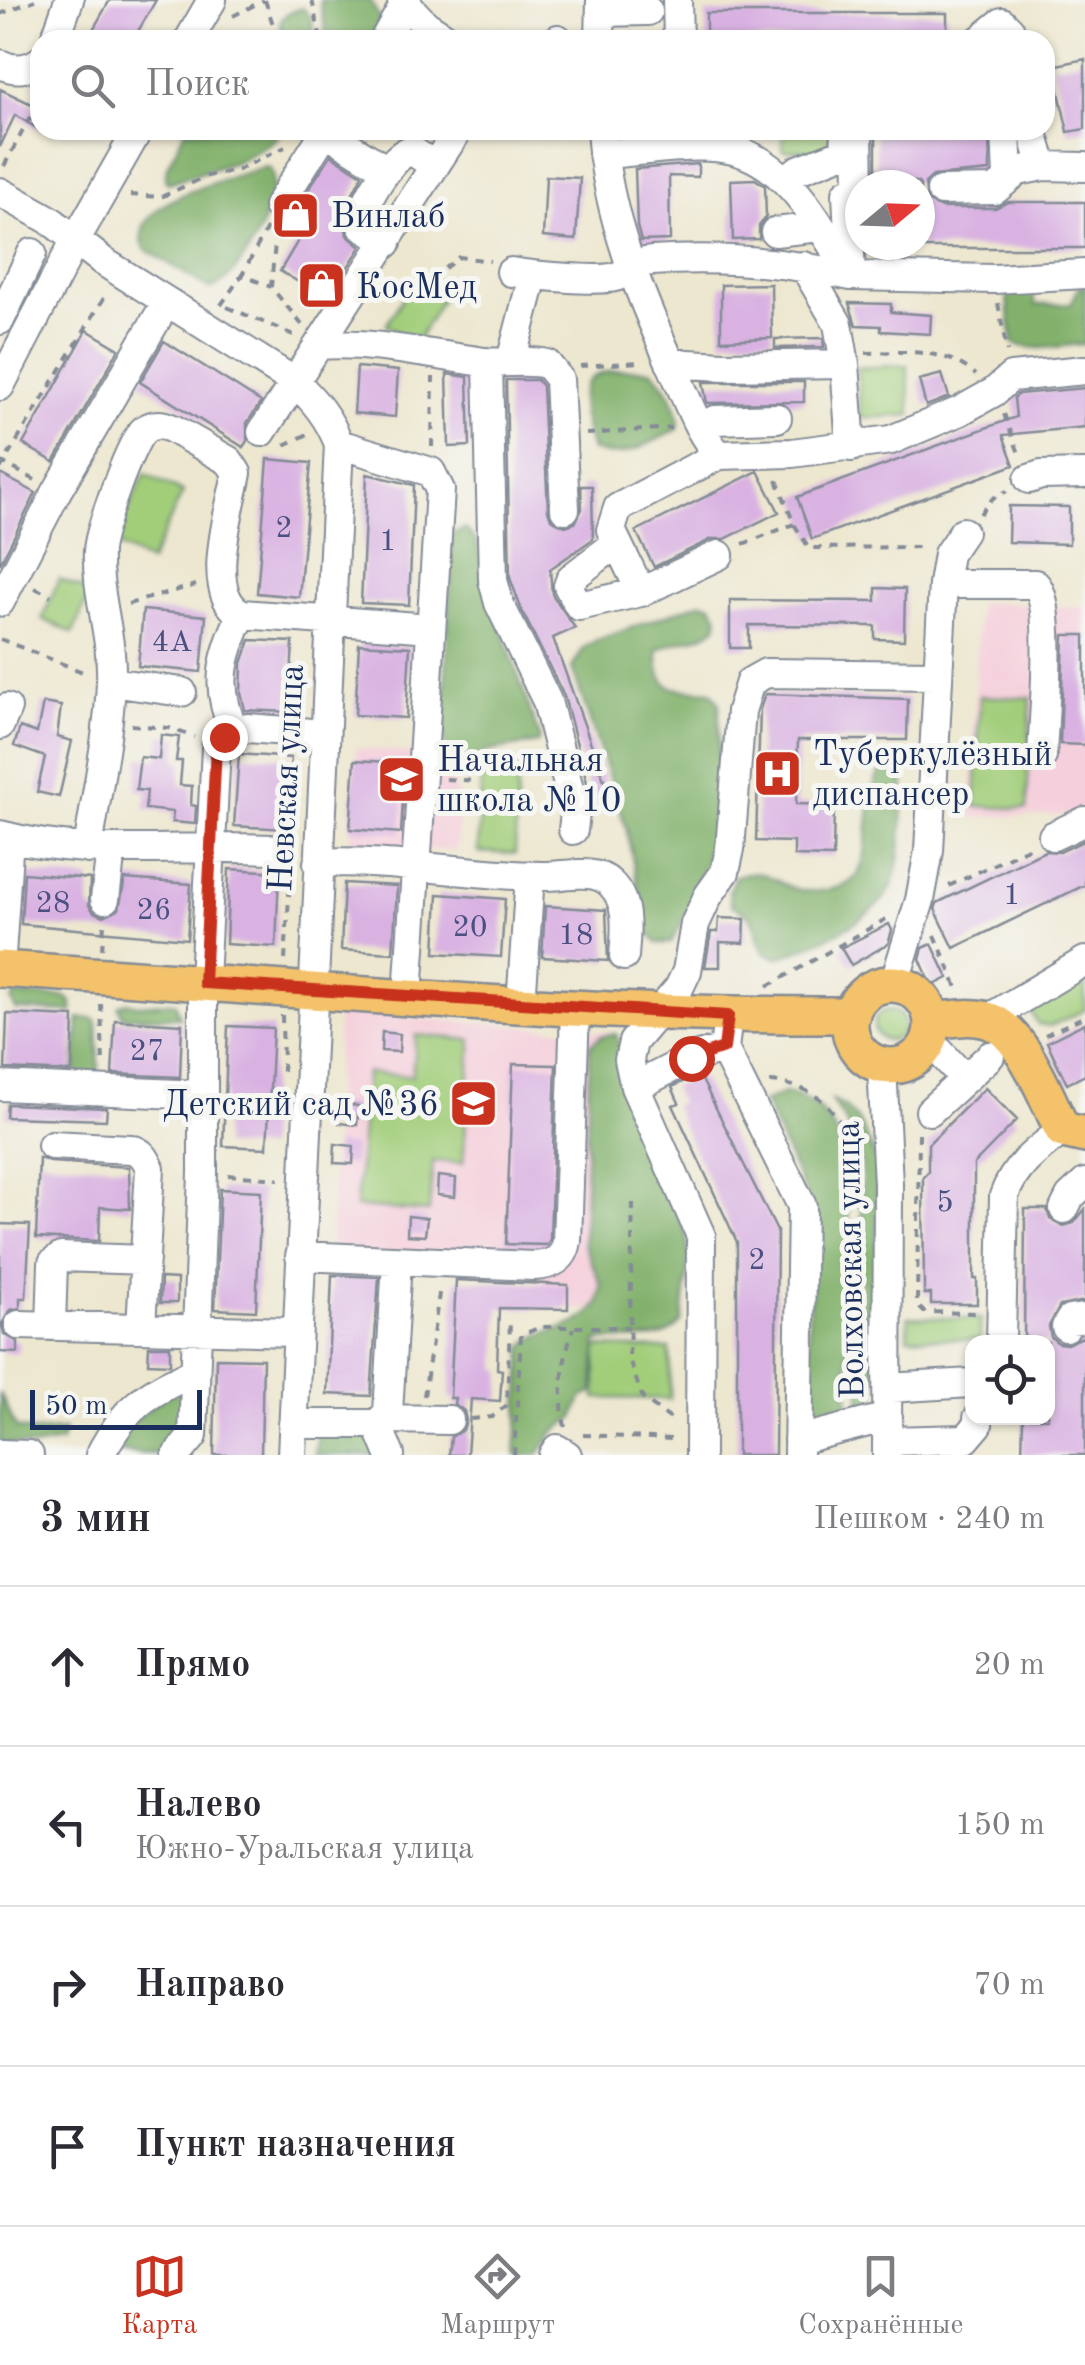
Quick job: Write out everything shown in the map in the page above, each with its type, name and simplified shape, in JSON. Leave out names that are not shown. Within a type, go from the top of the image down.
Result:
[{"type":"main road","points":[[0,969],[659,1013],[726,1032],[852,1015]]},
{"type":"main road","points":[[894,984],[926,1003],[931,1030],[920,1054],[906,1064],[882,1065],[867,1058],[856,1046],[850,1031],[852,1015],[866,994],[894,984]]},
{"type":"main road","points":[[931,1030],[978,1019],[1002,1026],[1017,1041],[1074,1132]]},
{"type":"street","points":[[58,30],[68,0]]},
{"type":"street","points":[[677,0],[678,30]]},
{"type":"street","points":[[389,30],[404,2],[438,30]]},
{"type":"street","points":[[601,18],[648,12]]},
{"type":"street","points":[[0,64],[30,68]]},
{"type":"street","points":[[0,386],[76,238],[132,140]]},
{"type":"street","points":[[278,206],[320,140]]},
{"type":"street","points":[[341,140],[387,170]]},
{"type":"street","points":[[262,432],[452,140]]},
{"type":"street","points":[[719,455],[699,426],[630,267],[602,142],[717,147],[734,140],[786,180],[851,276]]},
{"type":"street","points":[[786,180],[798,170],[845,152],[846,140]]},
{"type":"street","points":[[851,276],[847,192],[859,188],[858,140]]},
{"type":"street","points":[[941,191],[995,190],[1004,186],[1008,178],[1006,140]]},
{"type":"street","points":[[1035,140],[1042,166]]},
{"type":"street","points":[[387,242],[362,226],[360,215],[387,170],[401,153],[412,150],[435,166]]},
{"type":"street","points":[[1008,178],[1029,167],[1085,167]]},
{"type":"street","points":[[2,179],[104,262],[295,382],[316,402],[339,444],[431,472],[440,490],[408,996]]},
{"type":"street","points":[[775,232],[820,227]]},
{"type":"street","points":[[0,320],[32,253]]},
{"type":"street","points":[[573,830],[575,813],[547,700],[499,603],[493,580],[500,362],[522,274],[615,278],[630,267],[650,261],[686,260],[760,261],[851,276],[994,279],[1085,274]]},
{"type":"street","points":[[804,266],[838,324],[845,359],[851,448]]},
{"type":"street","points":[[0,602],[57,492],[166,302]]},
{"type":"street","points":[[319,345],[343,343],[500,362],[543,362],[552,367],[559,379],[565,509]]},
{"type":"street","points":[[670,363],[724,366],[845,359]]},
{"type":"street","points":[[642,592],[612,530],[618,508],[719,455],[851,448],[912,434],[1003,384],[1085,370]]},
{"type":"street","points":[[699,426],[715,420],[777,418]]},
{"type":"street","points":[[106,899],[99,849],[111,682],[98,547],[105,517],[140,434],[158,424],[173,429],[229,461],[237,473],[221,585],[228,604],[242,614],[431,628]]},
{"type":"street","name":"Невская улица","points":[[292,1455],[339,444]]},
{"type":"street","points":[[1029,479],[1085,474]]},
{"type":"street","points":[[894,984],[920,900],[929,852],[944,584],[948,554],[958,540]]},
{"type":"street","points":[[617,542],[574,572],[568,586],[575,602],[584,607],[642,592],[730,550]]},
{"type":"street","points":[[944,584],[1035,584],[1042,592],[1046,618],[1042,756]]},
{"type":"street","points":[[177,1455],[193,1436],[204,983],[210,846],[225,739],[222,677],[226,650],[242,614]]},
{"type":"street","points":[[698,1445],[701,1236],[634,1087],[629,1060],[634,1042],[679,988],[695,924],[725,872],[741,711],[750,682],[766,673],[937,675]]},
{"type":"street","points":[[111,682],[182,692]]},
{"type":"street","points":[[225,739],[324,734]]},
{"type":"street","points":[[1053,836],[1085,821]]},
{"type":"street","points":[[0,969],[4,836],[99,849],[271,849]]},
{"type":"street","points":[[318,862],[530,876],[599,876],[611,884],[624,905],[624,956]]},
{"type":"street","points":[[521,1004],[530,876]]},
{"type":"street","points":[[978,1019],[1084,960]]},
{"type":"street","points":[[300,1256],[534,1266],[552,1264],[562,1256],[567,1241],[575,1008]]},
{"type":"street","points":[[931,1030],[964,1079]]},
{"type":"street","points":[[634,1087],[691,1058],[726,1032],[740,1080],[803,1212],[798,1448],[855,1424],[888,1438],[966,1439],[978,1425]]},
{"type":"street","points":[[930,1111],[990,1056]]},
{"type":"street","name":"Волховская улица","points":[[882,1065],[888,1184],[888,1438]]},
{"type":"street","points":[[0,1086],[201,1094]]},
{"type":"street","points":[[1001,1335],[1004,1196],[1011,1176],[1026,1159],[1074,1132]]},
{"type":"street","points":[[52,1145],[140,1152],[150,1168],[141,1328]]},
{"type":"street","points":[[1064,1209],[1085,1183]]},
{"type":"street","points":[[50,1326],[53,1262],[61,1257],[145,1260]]},
{"type":"street","points":[[390,1455],[380,1422],[391,1404],[398,1260]]},
{"type":"street","points":[[19,1325],[297,1332]]},
{"type":"street","points":[[100,1455],[112,1431],[138,1401],[194,1372]]},
{"type":"street","points":[[888,1388],[965,1384]]},
{"type":"street","points":[[293,1424],[435,1419]]},
{"type":"street","points":[[0,1454],[29,1455]]},
{"type":"path","points":[[0,14],[35,0]]},
{"type":"path","points":[[217,13],[237,13],[265,0],[275,30]]},
{"type":"path","points":[[312,0],[319,30]]},
{"type":"path","points":[[2,179],[30,120]]},
{"type":"path","points":[[136,196],[162,197],[207,176],[238,170],[290,145]]},
{"type":"path","points":[[278,206],[242,275],[221,305],[319,345]]},
{"type":"path","points":[[271,287],[278,206]]},
{"type":"path","points":[[432,278],[460,256],[487,260],[522,274]]},
{"type":"path","points":[[242,275],[271,287],[319,345]]},
{"type":"path","points":[[0,469],[110,288]]},
{"type":"path","points":[[774,472],[803,544],[814,549],[958,540],[994,498],[1029,479],[1003,384],[997,298]]},
{"type":"path","points":[[431,472],[433,352]]},
{"type":"path","points":[[845,359],[926,352],[950,357],[1003,384]]},
{"type":"path","points":[[552,367],[670,363]]},
{"type":"path","points":[[562,435],[625,434],[699,426]]},
{"type":"path","points":[[2,462],[57,492]]},
{"type":"path","points":[[730,550],[794,524]]},
{"type":"path","points":[[105,614],[178,588],[221,585]]},
{"type":"path","points":[[0,639],[111,682]]},
{"type":"path","points":[[106,722],[225,739]]},
{"type":"path","points":[[422,777],[477,781]]},
{"type":"path","points":[[978,1019],[920,900],[1017,854]]},
{"type":"path","points":[[740,1080],[786,1083],[810,1090],[842,1124],[851,1152],[856,1201],[855,1424]]},
{"type":"path","points":[[930,1111],[919,1130],[916,1304],[924,1312],[1002,1312]]},
{"type":"path","points":[[202,1173],[283,1179]]},
{"type":"path","points":[[634,1203],[628,1360],[643,1399],[680,1425],[698,1445]]},
{"type":"path","points":[[443,1262],[435,1419],[492,1417],[507,1405],[510,1320]]},
{"type":"path","points":[[514,1455],[521,1335],[542,1326],[629,1327]]},
{"type":"path","points":[[562,1450],[565,1354],[573,1326]]},
{"type":"path","points":[[604,1436],[698,1445]]},
{"type":"shaded area","points":[[978,602],[1085,608],[1085,810],[1072,815],[971,817]]},
{"type":"shaded area","name":"Начальная школа №10","points":[[356,748],[440,756],[461,801],[456,851],[350,844]]},
{"type":"shaded area","name":"Детский сад №36","points":[[338,1013],[617,1033],[607,1310],[569,1309],[568,1284],[541,1284],[542,1266],[330,1250]]},
{"type":"green space","points":[[320,0],[370,0],[380,19],[377,30],[325,30]]},
{"type":"green space","points":[[303,8],[311,17],[313,30],[281,30],[280,21],[288,13]]},
{"type":"green space","points":[[180,140],[274,140],[241,160],[168,183],[167,168]]},
{"type":"green space","points":[[783,140],[829,140],[821,151],[783,150]]},
{"type":"green space","points":[[270,168],[273,181],[266,216],[246,255],[222,283],[210,289],[145,249],[142,232],[150,217],[165,204]]},
{"type":"green space","points":[[420,270],[448,288],[416,343],[386,325]]},
{"type":"green space","points":[[1085,286],[1085,344],[1039,348],[1013,343],[1007,299],[1010,293],[1031,288],[1036,305],[1071,304],[1079,287]]},
{"type":"green space","points":[[907,365],[911,415],[861,418],[857,368]]},
{"type":"green space","points":[[651,370],[671,397],[678,429],[625,453],[592,450],[582,409],[586,384],[608,372]]},
{"type":"green space","points":[[145,474],[183,492],[150,562],[112,543]]},
{"type":"green space","points":[[466,529],[477,542],[490,594],[540,739],[465,761],[450,752],[443,734],[452,540],[455,532]]},
{"type":"green space","points":[[59,579],[90,592],[73,633],[42,619]]},
{"type":"green space","points":[[702,602],[712,605],[718,616],[717,626],[703,635],[658,650],[659,665],[661,676],[672,687],[711,691],[719,702],[717,798],[708,854],[687,912],[671,943],[657,943],[647,931],[626,827],[572,668],[584,648],[595,641]]},
{"type":"green space","points":[[980,696],[1031,698],[1027,809],[975,806]]},
{"type":"green space","points":[[896,761],[905,767],[901,843],[897,872],[885,897],[858,920],[825,939],[777,958],[764,952],[751,919],[731,905],[729,892],[734,877],[762,874],[790,887],[813,891],[853,880],[865,853],[876,781],[884,768]]},
{"type":"green space","points":[[482,763],[518,765],[515,854],[478,852]]},
{"type":"green space","points":[[1085,971],[1085,1010],[1050,1026],[1038,1024],[1030,1010]]},
{"type":"green space","points":[[16,995],[66,997],[72,1003],[72,1012],[16,1010],[11,1000]]},
{"type":"green space","points":[[126,1002],[175,1002],[180,1017],[123,1017],[118,1006]]},
{"type":"green space","points":[[889,1010],[903,1019],[904,1025],[895,1039],[889,1040],[875,1031],[874,1025],[883,1011]]},
{"type":"green space","points":[[79,1018],[97,1022],[99,1067],[95,1077],[78,1075],[75,1068]]},
{"type":"green space","points":[[616,1034],[687,1238],[689,1260],[682,1322],[653,1338],[597,1341],[593,1392],[582,1398],[574,1418],[554,1432],[538,1455],[516,1455],[523,1347],[540,1335],[579,1321],[598,1304],[601,1285],[583,1243],[590,1045],[601,1036]]},
{"type":"green space","points":[[416,1035],[472,1040],[463,1163],[433,1161],[429,1212],[356,1207],[366,1073],[412,1076]]},
{"type":"green space","points":[[784,1093],[811,1103],[822,1112],[842,1148],[848,1176],[848,1417],[806,1428],[812,1209],[764,1102]]},
{"type":"green space","points":[[831,1100],[845,1107],[859,1122],[878,1162],[875,1412],[860,1415],[862,1164],[846,1122]]},
{"type":"green space","points":[[908,1317],[981,1319],[980,1335],[965,1335],[965,1339],[908,1337]]},
{"type":"green space","points":[[597,1347],[670,1349],[670,1399],[596,1398]]},
{"type":"green space","points":[[179,1385],[189,1420],[174,1450],[146,1454],[118,1450],[120,1432]]},
{"type":"green space","points":[[0,1393],[16,1428],[35,1432],[64,1430],[61,1442],[33,1447],[0,1442]]},
{"type":"green space","points":[[319,1426],[358,1427],[387,1455],[315,1455]]},
{"type":"building","points":[[110,0],[156,0],[139,30],[93,30]]},
{"type":"building","points":[[706,13],[947,13],[947,30],[706,30]]},
{"type":"building","points":[[1085,59],[1085,129],[1068,132],[1055,66]]},
{"type":"building","points":[[0,89],[30,103],[30,124],[15,115],[0,147]]},
{"type":"building","points":[[876,140],[989,140],[990,171],[935,176],[935,170],[876,170]]},
{"type":"building","points":[[331,155],[362,175],[339,220],[345,223],[347,235],[361,247],[327,299],[280,271],[305,229],[288,220]]},
{"type":"building","points":[[698,164],[698,177],[669,176],[670,240],[641,241],[635,169]]},
{"type":"building","points":[[546,176],[580,178],[576,240],[543,237]]},
{"type":"building","points":[[755,179],[765,186],[766,217],[759,226],[759,239],[733,240],[731,180]]},
{"type":"building","points":[[1008,202],[1085,202],[1085,248],[935,248],[935,205],[995,208]]},
{"type":"building","points":[[771,284],[772,338],[721,340],[721,285]]},
{"type":"building","points":[[849,303],[891,304],[891,312],[931,315],[930,334],[856,325]]},
{"type":"building","points":[[87,330],[119,349],[54,462],[23,444]]},
{"type":"building","points":[[823,338],[824,347],[775,348],[775,339]]},
{"type":"building","points":[[164,341],[261,402],[247,423],[243,447],[140,382]]},
{"type":"building","points":[[357,367],[398,371],[395,417],[354,413]]},
{"type":"building","points":[[447,374],[468,377],[470,446],[449,447]]},
{"type":"building","points":[[942,374],[949,397],[926,406],[919,380]]},
{"type":"building","points":[[506,380],[537,380],[542,386],[551,519],[565,526],[575,523],[582,509],[581,486],[592,486],[593,539],[550,569],[552,594],[575,628],[553,638],[613,805],[595,812],[564,696],[510,578]]},
{"type":"building","points":[[703,382],[804,382],[804,402],[707,403]]},
{"type":"building","points":[[1085,388],[1085,427],[1003,435],[1014,465],[812,539],[797,497],[1016,417],[1014,398],[1018,394]]},
{"type":"building","points":[[268,459],[311,463],[299,597],[257,593]]},
{"type":"building","points":[[758,471],[779,512],[654,567],[636,531]]},
{"type":"building","points":[[0,474],[36,493],[0,564]]},
{"type":"building","points":[[367,474],[414,485],[409,605],[361,603]]},
{"type":"building","points":[[1009,506],[1069,507],[1069,544],[1008,542]]},
{"type":"building","points":[[876,588],[905,589],[904,640],[875,639],[875,626],[749,625],[749,648],[730,648],[730,600],[876,601]]},
{"type":"building","points":[[143,610],[206,616],[201,672],[138,666]]},
{"type":"building","points":[[1064,635],[1085,635],[1085,745],[1060,744]]},
{"type":"building","points":[[250,640],[293,642],[289,712],[245,710],[242,663]]},
{"type":"building","points":[[359,644],[410,647],[406,718],[355,715]]},
{"type":"building","name":"Туберкулёзный диспансер","points":[[765,694],[908,699],[907,740],[798,740],[796,804],[834,805],[833,857],[794,856],[794,842],[756,841],[760,709]]},
{"type":"building","points":[[43,703],[61,706],[57,737],[72,741],[59,797],[37,792],[45,757],[14,746],[20,727],[37,733]]},
{"type":"building","points":[[161,735],[179,737],[176,761],[182,761],[180,785],[192,786],[195,824],[172,822],[173,812],[145,809],[147,791],[136,790],[140,757],[159,759]]},
{"type":"building","points":[[239,754],[291,758],[286,829],[234,826]]},
{"type":"building","points":[[355,760],[405,763],[401,833],[350,829]]},
{"type":"building","points":[[1085,840],[1085,885],[954,948],[935,909],[937,903],[1045,851],[1060,852]]},
{"type":"building","points":[[229,869],[279,872],[276,947],[226,944]]},
{"type":"building","points":[[24,873],[90,879],[89,905],[104,916],[119,909],[125,879],[191,884],[187,939],[21,924]]},
{"type":"building","points":[[344,883],[397,886],[393,953],[341,950]]},
{"type":"building","points":[[438,894],[505,899],[501,957],[435,953]]},
{"type":"building","points":[[545,906],[606,910],[608,961],[542,957]]},
{"type":"building","points":[[719,918],[745,919],[744,943],[720,942],[720,967],[705,967],[711,932],[718,932]]},
{"type":"building","points":[[889,924],[892,930],[888,944],[851,965],[841,948]]},
{"type":"building","points":[[932,944],[948,978],[932,986],[920,959],[923,948]]},
{"type":"building","points":[[7,1014],[74,1017],[72,1072],[5,1069]]},
{"type":"building","points":[[115,1020],[182,1024],[180,1077],[112,1074]]},
{"type":"building","points":[[1085,1023],[1085,1075],[1067,1084],[1047,1042]]},
{"type":"building","points":[[228,1026],[273,1028],[267,1148],[223,1146]]},
{"type":"building","points":[[382,1032],[400,1034],[399,1052],[381,1051]]},
{"type":"building","points":[[513,1064],[556,1065],[547,1245],[506,1244]]},
{"type":"building","points":[[699,1074],[777,1231],[775,1455],[737,1455],[737,1242],[673,1105],[679,1103],[672,1087]]},
{"type":"building","points":[[985,1088],[1017,1120],[974,1164],[977,1304],[931,1304],[931,1294],[924,1294],[923,1177],[928,1172],[928,1144]]},
{"type":"building","points":[[7,1104],[107,1108],[106,1120],[6,1117]]},
{"type":"building","points":[[340,1104],[359,1106],[357,1125],[339,1123]]},
{"type":"building","points":[[335,1144],[354,1146],[353,1164],[334,1163]]},
{"type":"building","points":[[39,1158],[129,1167],[130,1209],[100,1207],[99,1241],[36,1238]]},
{"type":"building","points":[[438,1176],[456,1178],[455,1197],[437,1195]]},
{"type":"building","points":[[220,1189],[261,1191],[256,1311],[215,1309]]},
{"type":"building","points":[[1025,1209],[1047,1209],[1050,1219],[1064,1226],[1074,1223],[1085,1209],[1085,1301],[1060,1306],[1049,1326],[1051,1335],[1024,1335]]},
{"type":"building","points":[[408,1216],[427,1218],[425,1236],[407,1235]]},
{"type":"building","points":[[0,1224],[30,1225],[26,1298],[20,1298],[20,1308],[10,1310],[2,1324],[4,1334],[18,1342],[18,1353],[0,1352]]},
{"type":"building","points":[[332,1275],[379,1277],[371,1396],[327,1394]]},
{"type":"building","points":[[161,1278],[177,1279],[177,1303],[160,1303]]},
{"type":"building","points":[[456,1280],[568,1285],[568,1309],[499,1308],[500,1401],[471,1399],[467,1455],[449,1455],[451,1437],[463,1430],[466,1421],[464,1411],[454,1404],[455,1398],[450,1398]]},
{"type":"building","points":[[1085,1336],[1085,1455],[1022,1455],[1023,1425],[1055,1425],[1055,1340],[1067,1344]]},
{"type":"building","points":[[149,1346],[170,1346],[170,1364],[148,1363]]},
{"type":"building","points":[[216,1358],[263,1359],[261,1455],[214,1455]]},
{"type":"place","name":"Винлаб","points":[[296,215]]},
{"type":"place","name":"КосМед","points":[[321,286]]},
{"type":"place","name":"Туберкулёзный диспансер","points":[[778,773]]},
{"type":"place","name":"Начальная школа №10","points":[[402,779]]},
{"type":"place","name":"Детский сад №36","points":[[474,1103]]},
{"type":"route","points":[[224,737],[216,748],[204,983],[728,1016],[724,1048],[691,1058]]}]
